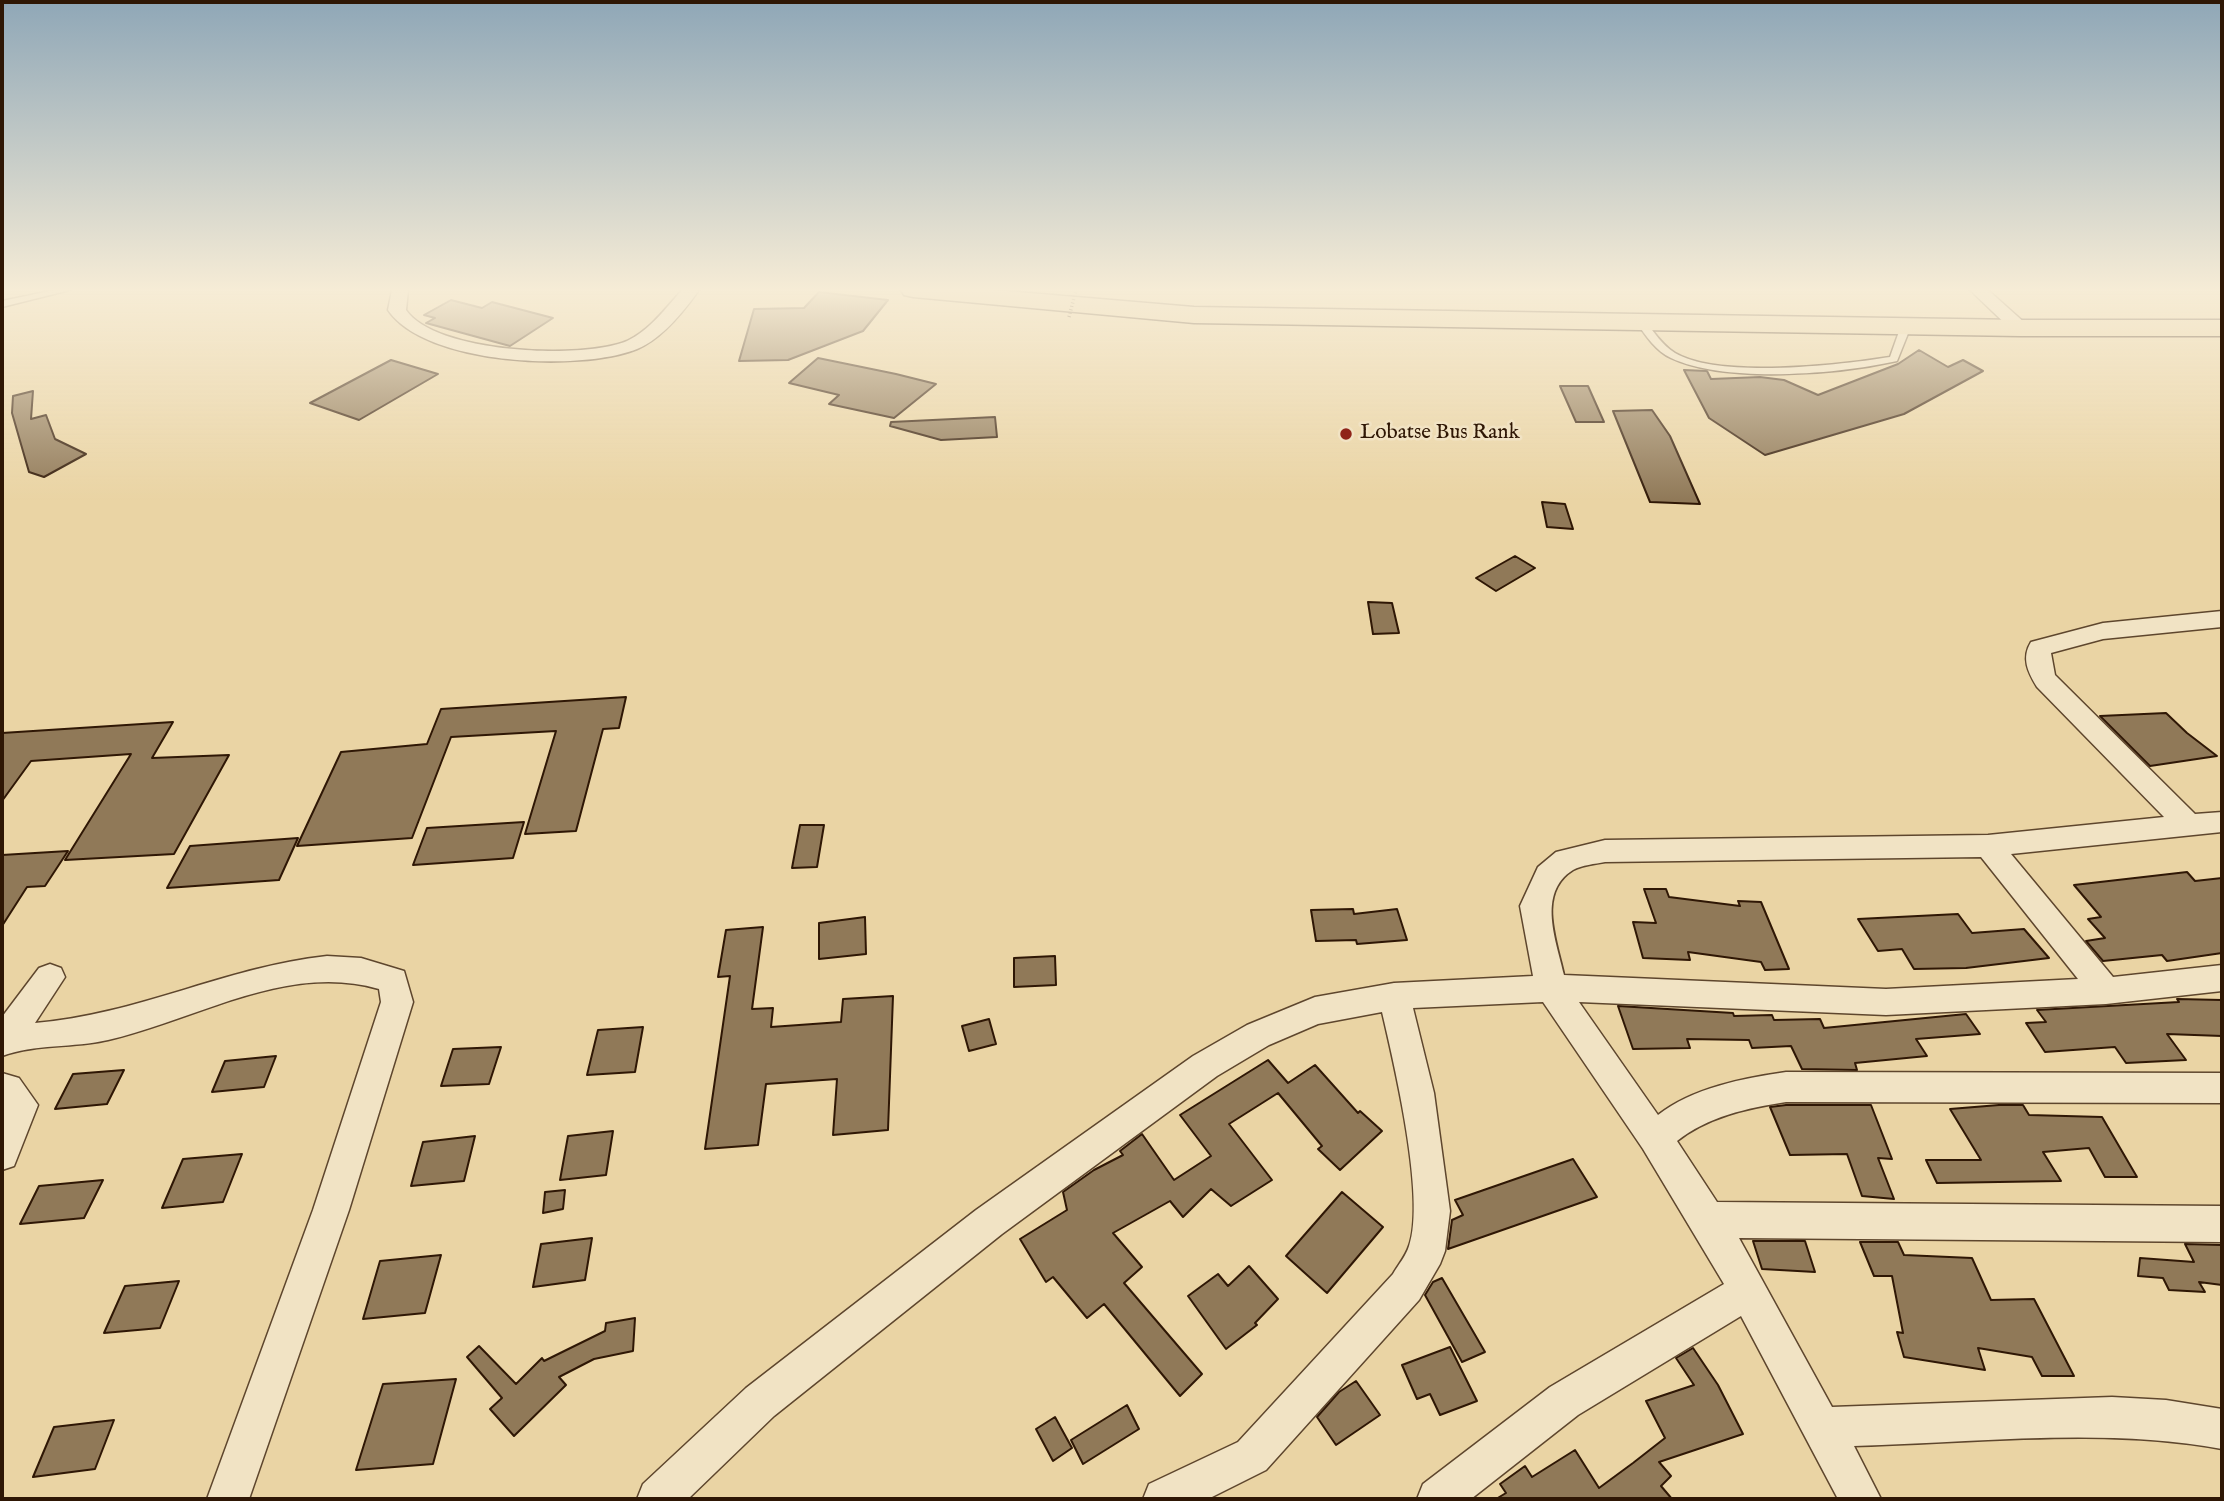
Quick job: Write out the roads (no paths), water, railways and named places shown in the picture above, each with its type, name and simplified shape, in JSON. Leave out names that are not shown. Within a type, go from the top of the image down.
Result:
[{"type":"street","points":[[2191,827],[2046,681],[2038,663],[2038,655],[2040,648],[2047,645],[2085,635],[2222,619]]},
{"type":"street","points":[[1856,1497],[1707,1220],[1655,1138],[1551,988],[1535,906],[1548,875],[1566,860],[1605,851],[1988,846],[2222,822]]},
{"type":"street","points":[[1988,846],[2106,991]]},
{"type":"street","points":[[3,1040],[58,1037],[117,1024],[225,990],[322,968],[370,970],[393,980],[397,1002],[331,1210],[228,1499]]},
{"type":"street","points":[[3,1040],[50,977]]},
{"type":"street","points":[[658,1499],[760,1402],[989,1222],[1205,1066],[1258,1035],[1315,1011],[1394,996],[1551,988],[1886,1002],[2106,991],[2222,978]]},
{"type":"street","points":[[1164,1499],[1252,1456],[1406,1287],[1427,1251],[1432,1211],[1418,1093],[1394,996]]},
{"type":"street","points":[[1655,1138],[1684,1115],[1753,1092],[1786,1087],[2222,1088]]},
{"type":"street","points":[[2,1088],[7,1089],[21,1105],[2,1154]]},
{"type":"street","points":[[1707,1220],[2222,1224]]},
{"type":"street","points":[[1438,1499],[1564,1401],[1747,1291]]},
{"type":"street","points":[[1819,1427],[1989,1423],[2132,1415],[2188,1420],[2222,1429]]},
{"type":"lane","points":[[1690,360],[1715,366],[1760,370],[1865,365],[1889,360]]},
{"type":"place","name":"Lobatse Bus Rank","points":[[1346,434]]}]
